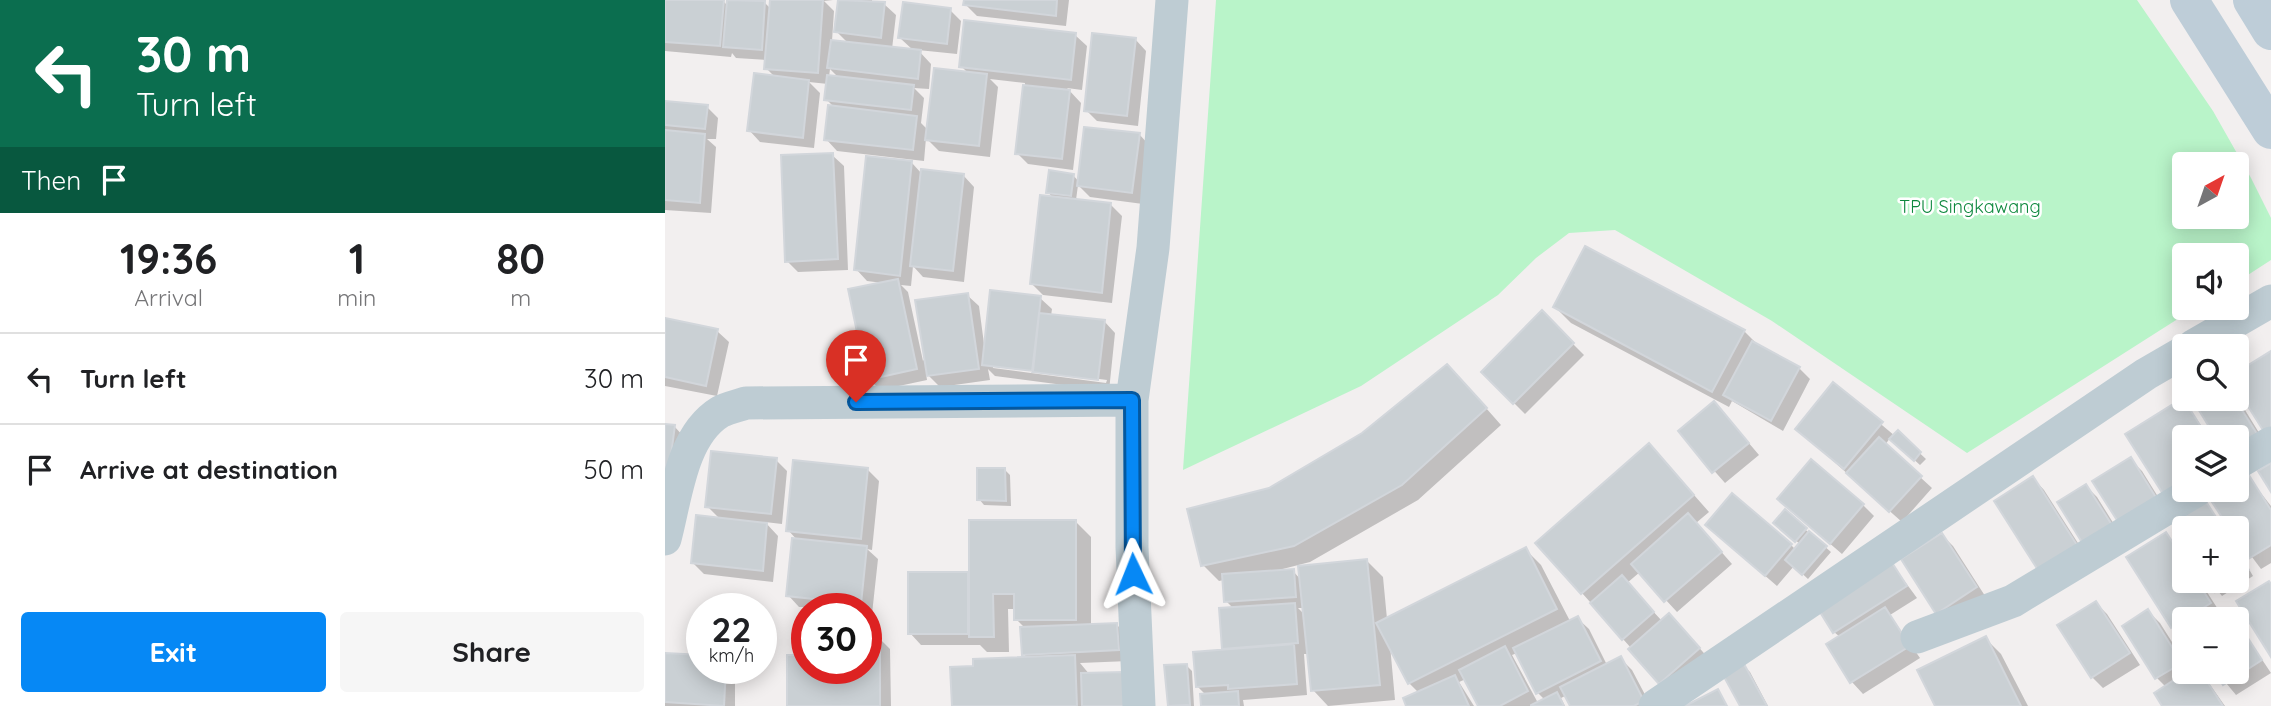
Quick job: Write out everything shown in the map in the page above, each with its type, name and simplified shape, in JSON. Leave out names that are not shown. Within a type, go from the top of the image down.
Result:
[{"type":"main road","points":[[2189,0],[2271,130]]},
{"type":"main road","points":[[2252,0],[2271,31]]},
{"type":"street","points":[[1139,706],[1132,547],[1132,400],[1153,248],[1172,0]]},
{"type":"street","points":[[2214,334],[2271,301]]},
{"type":"street","points":[[1655,706],[2172,359]]},
{"type":"street","points":[[665,539],[689,449],[704,426],[720,412],[745,403],[1132,400]]},
{"type":"street","points":[[2249,456],[2271,443]]},
{"type":"street","points":[[1917,637],[2013,601],[2177,502]]},
{"type":"green space","name":"TPU Singkawang","points":[[1216,0],[2137,0],[2213,111],[2236,152],[2172,152],[2172,229],[2249,229],[2249,174],[2271,218],[2271,260],[2249,274],[2249,243],[2172,243],[2172,320],[2176,320],[1967,453],[1772,321],[1615,230],[1569,233],[1536,258],[1498,295],[1361,386],[1183,470]]},
{"type":"building","points":[[665,0],[724,0],[720,46],[665,42]]},
{"type":"building","points":[[727,0],[765,1],[762,50],[723,47]]},
{"type":"building","points":[[770,0],[823,0],[818,73],[764,69]]},
{"type":"building","points":[[838,0],[885,2],[881,38],[834,32]]},
{"type":"building","points":[[964,0],[1057,0],[1056,16],[963,5]]},
{"type":"building","points":[[903,2],[951,8],[947,44],[898,38]]},
{"type":"building","points":[[964,20],[1076,33],[1071,80],[959,67]]},
{"type":"building","points":[[1092,33],[1136,38],[1127,116],[1084,111]]},
{"type":"building","points":[[831,40],[921,50],[918,79],[827,68]]},
{"type":"building","points":[[934,68],[987,74],[979,146],[925,140]]},
{"type":"building","points":[[754,73],[809,80],[803,138],[747,131]]},
{"type":"building","points":[[827,75],[914,85],[911,110],[824,100]]},
{"type":"building","points":[[1023,85],[1070,90],[1062,159],[1015,154]]},
{"type":"building","points":[[665,101],[708,105],[705,129],[665,125]]},
{"type":"building","points":[[828,105],[917,116],[913,150],[824,140]]},
{"type":"building","points":[[1084,127],[1140,133],[1132,193],[1077,186]]},
{"type":"building","points":[[665,130],[705,134],[700,203],[665,200]]},
{"type":"building","points":[[833,153],[838,259],[785,262],[781,155]]},
{"type":"building","points":[[866,156],[912,161],[900,276],[854,270]]},
{"type":"building","points":[[921,169],[964,174],[953,271],[910,266]]},
{"type":"building","points":[[1049,170],[1074,174],[1071,196],[1046,193]]},
{"type":"building","points":[[1040,195],[1111,203],[1102,293],[1030,284]]},
{"type":"building","points":[[1585,246],[1745,330],[1712,392],[1553,307]]},
{"type":"building","points":[[898,279],[917,369],[867,380],[848,289]]},
{"type":"building","points":[[990,290],[1041,296],[1033,371],[982,365]]},
{"type":"building","points":[[968,293],[979,369],[927,376],[915,300]]},
{"type":"building","points":[[1542,310],[1574,343],[1513,404],[1481,372]]},
{"type":"building","points":[[1039,313],[1105,320],[1098,380],[1032,372]]},
{"type":"building","points":[[665,318],[718,329],[706,386],[665,377]]},
{"type":"building","points":[[1752,341],[1800,367],[1771,421],[1723,395]]},
{"type":"building","points":[[2271,351],[2271,432],[2266,435],[2249,408],[2249,365]]},
{"type":"building","points":[[1447,364],[1487,408],[1402,485],[1294,546],[1201,566],[1187,509],[1269,488],[1362,433]]},
{"type":"building","points":[[1833,382],[1883,422],[1844,469],[1795,429]]},
{"type":"building","points":[[1714,401],[1749,443],[1712,473],[1678,431]]},
{"type":"building","points":[[2172,405],[2172,411],[2191,411],[2200,425],[2172,425],[2172,493],[2165,497],[2125,434]]},
{"type":"building","points":[[2199,411],[2243,411],[2259,437],[2249,443],[2249,425],[2208,425]]},
{"type":"building","points":[[665,424],[675,425],[667,486],[665,486]]},
{"type":"building","points":[[1898,430],[1921,452],[1914,461],[1889,439]]},
{"type":"building","points":[[1879,437],[1922,476],[1889,512],[1846,473]]},
{"type":"building","points":[[1649,443],[1694,495],[1581,594],[1535,543]]},
{"type":"building","points":[[711,451],[777,458],[771,514],[705,507]]},
{"type":"building","points":[[2131,457],[2160,504],[2122,528],[2092,481]]},
{"type":"building","points":[[1811,459],[1864,504],[1830,544],[1777,499]]},
{"type":"building","points":[[793,460],[868,468],[861,539],[786,531]]},
{"type":"building","points":[[2271,463],[2271,492],[2258,471]]},
{"type":"building","points":[[977,468],[1005,468],[1006,501],[977,500]]},
{"type":"building","points":[[2249,475],[2271,510],[2271,545],[2249,558],[2249,516],[2221,516],[2212,502],[2249,502]]},
{"type":"building","points":[[2033,476],[2082,553],[2043,578],[1994,501]]},
{"type":"building","points":[[2086,484],[2117,533],[2088,552],[2057,502]]},
{"type":"building","points":[[1732,493],[1792,544],[1765,576],[1705,525]]},
{"type":"building","points":[[2206,502],[2215,516],[2179,516]]},
{"type":"building","points":[[1785,509],[1807,528],[1795,542],[1773,523]]},
{"type":"building","points":[[1688,513],[1722,552],[1664,602],[1631,564]]},
{"type":"building","points":[[696,515],[767,523],[763,571],[691,563]]},
{"type":"building","points":[[969,520],[1076,520],[1076,620],[1014,620],[1014,594],[993,594],[994,637],[969,637]]},
{"type":"building","points":[[1809,531],[1827,546],[1802,575],[1785,560]]},
{"type":"building","points":[[2166,532],[2172,541],[2172,593],[2205,593],[2211,603],[2205,607],[2172,607],[2171,628],[2126,557]]},
{"type":"building","points":[[1942,533],[1977,587],[1936,614],[1901,559]]},
{"type":"building","points":[[792,538],[867,546],[862,593],[791,593],[791,597],[786,596]]},
{"type":"building","points":[[1526,547],[1557,609],[1408,684],[1376,623]]},
{"type":"building","points":[[1889,558],[1907,586],[1833,633],[1815,604]]},
{"type":"building","points":[[1367,559],[1380,685],[1311,691],[1298,566]]},
{"type":"building","points":[[1294,569],[1296,597],[1224,602],[1222,574]]},
{"type":"building","points":[[908,572],[968,572],[968,634],[908,634]]},
{"type":"building","points":[[1622,575],[1654,612],[1622,640],[1590,603]]},
{"type":"building","points":[[2269,581],[2271,584],[2271,657],[2249,622],[2249,607],[2240,607],[2236,601]]},
{"type":"building","points":[[2096,601],[2130,653],[2091,678],[2057,625]]},
{"type":"building","points":[[1295,603],[1298,643],[1222,649],[1219,608]]},
{"type":"building","points":[[1885,607],[1910,646],[1850,683],[1826,644]]},
{"type":"building","points":[[2148,609],[2172,647],[2172,669],[2155,679],[2122,626]]},
{"type":"building","points":[[1669,613],[1700,648],[1659,684],[1628,649]]},
{"type":"building","points":[[1578,616],[1601,661],[1536,694],[1513,648]]},
{"type":"building","points":[[1117,623],[1119,650],[1022,655],[1020,627]]},
{"type":"building","points":[[1986,636],[2021,706],[1935,706],[1917,670]]},
{"type":"building","points":[[2249,640],[2262,660],[2249,668]]},
{"type":"building","points":[[1294,644],[1297,684],[1228,689],[1228,685],[1196,687],[1193,652]]},
{"type":"building","points":[[1505,646],[1528,691],[1500,706],[1478,706],[1459,670]]},
{"type":"building","points":[[665,653],[686,654],[686,684],[725,684],[724,706],[665,702]]},
{"type":"building","points":[[787,655],[791,655],[791,684],[880,684],[880,706],[787,706]]},
{"type":"building","points":[[1075,655],[1077,706],[952,706],[950,667],[973,666],[973,659]]},
{"type":"building","points":[[1621,656],[1644,701],[1634,706],[1570,706],[1560,687]]},
{"type":"building","points":[[1187,664],[1190,705],[1168,706],[1164,665]]},
{"type":"building","points":[[1744,664],[1767,706],[1740,706],[1723,675]]},
{"type":"building","points":[[1124,672],[1126,706],[1082,706],[1081,673]]},
{"type":"building","points":[[1455,675],[1469,706],[1406,706],[1403,698]]},
{"type":"building","points":[[2172,681],[2172,684],[2209,684],[2223,706],[2162,706],[2154,693]]},
{"type":"building","points":[[1718,689],[1727,706],[1685,706]]},
{"type":"building","points":[[1238,691],[1239,706],[1201,706],[1200,694]]},
{"type":"building","points":[[1557,692],[1564,706],[1531,706],[1531,705]]},
{"type":"route","points":[[856,402],[1132,400],[1133,574]]}]
